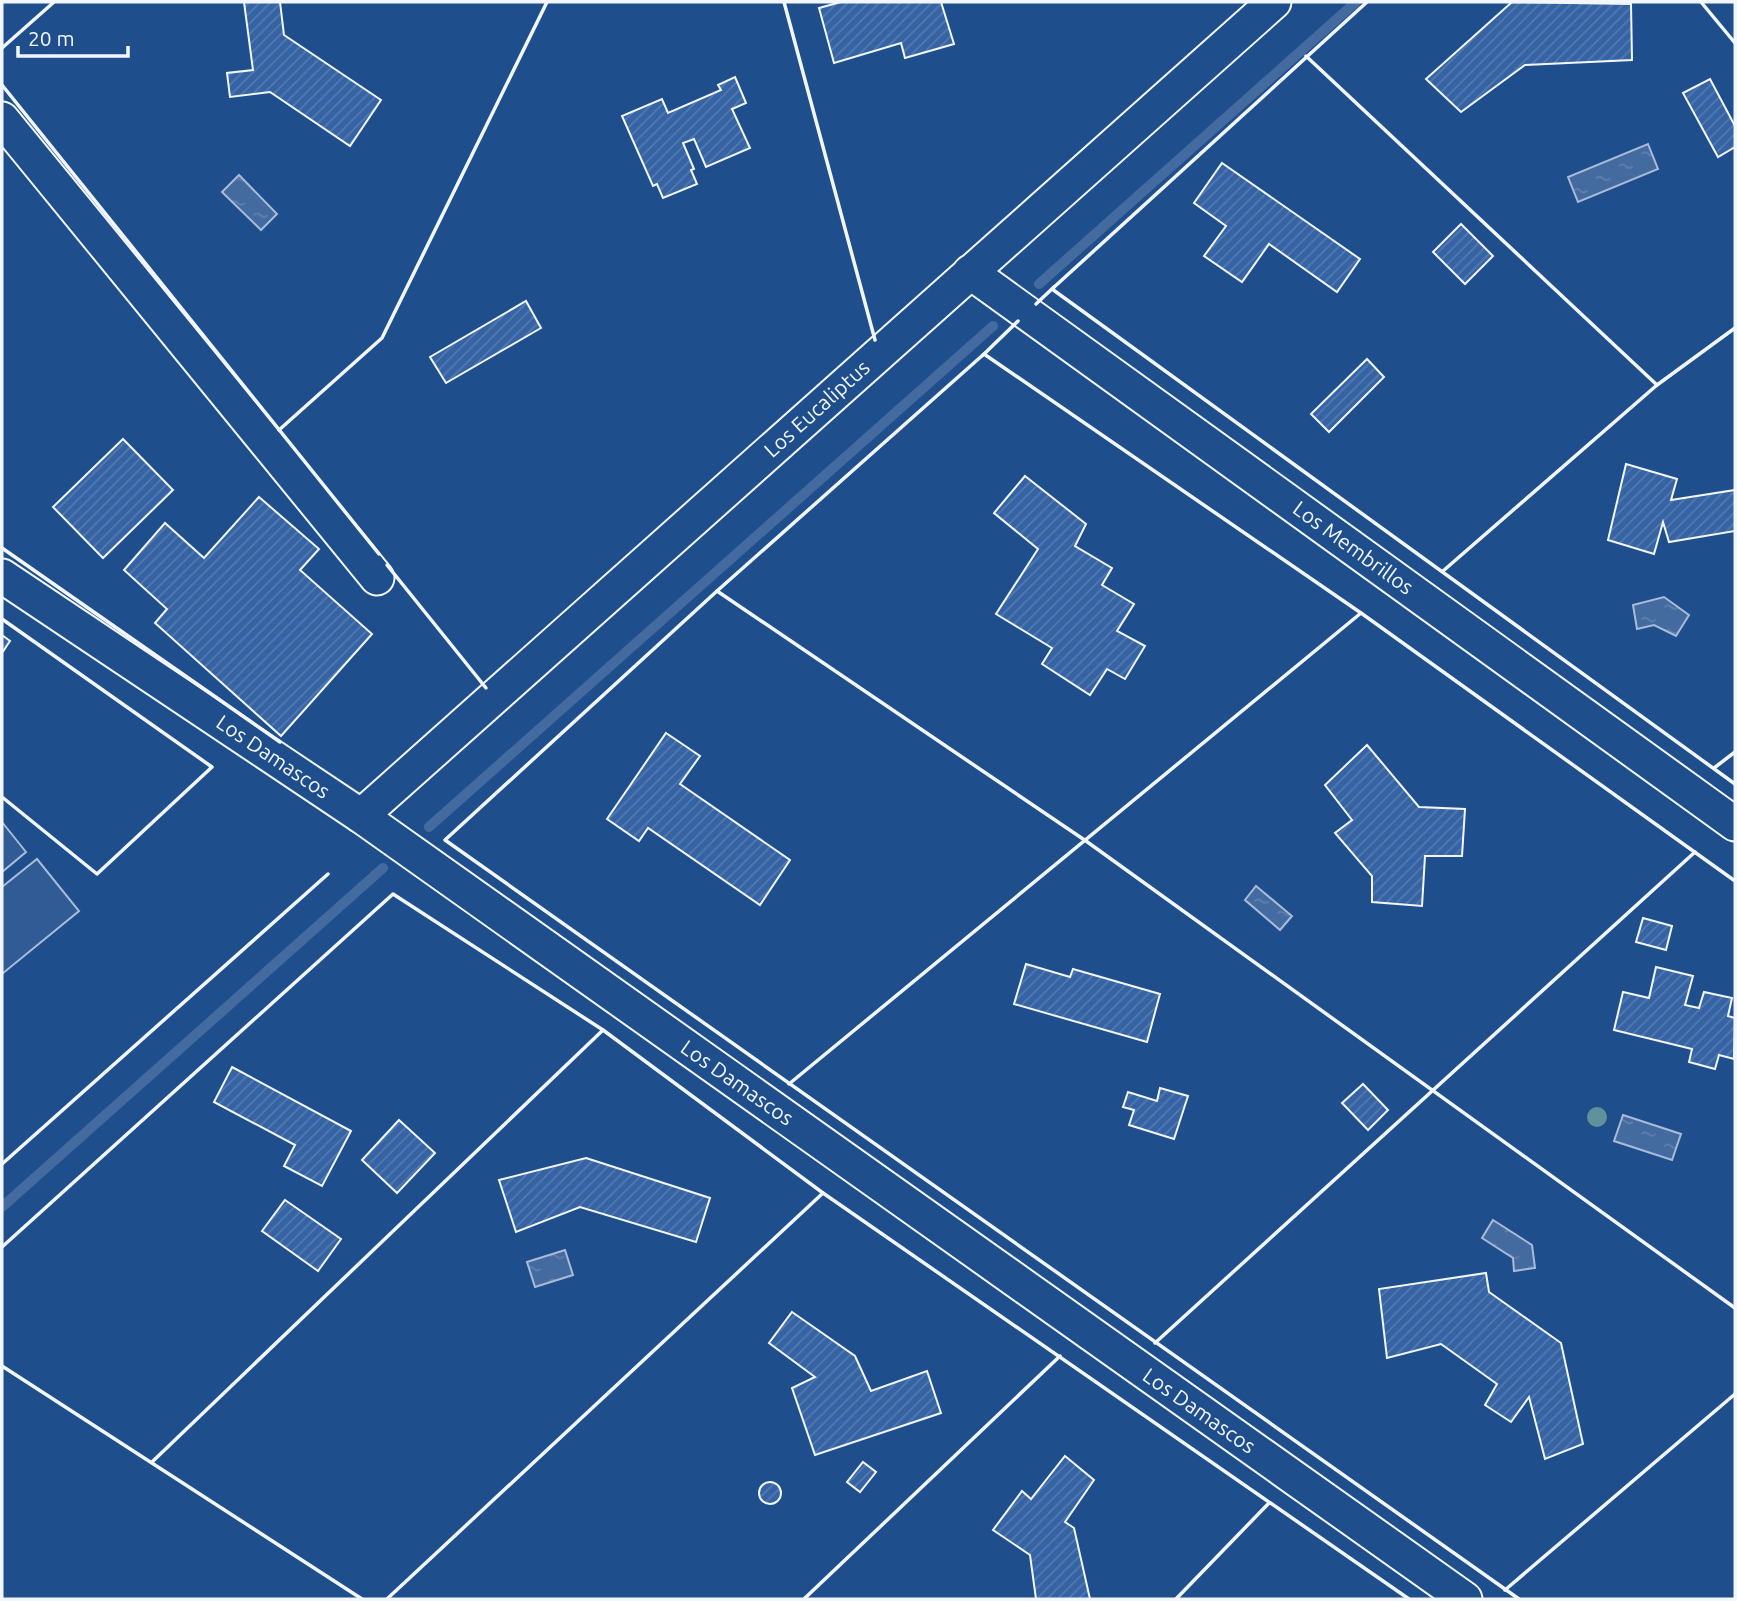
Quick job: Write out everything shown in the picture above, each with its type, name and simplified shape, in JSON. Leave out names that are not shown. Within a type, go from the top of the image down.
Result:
[{"type":"street","name":"Los Eucaliptus","points":[[362,816],[1273,2]]},
{"type":"street","points":[[2,119],[377,579]]},
{"type":"street","name":"Los Membrillos","points":[[970,272],[1735,824]]},
{"type":"street","name":"Los Damascos","points":[[2,576],[362,816],[1465,1599]]},
{"type":"shaded area","points":[[2,822],[26,852],[2,872]]},
{"type":"shaded area","points":[[37,859],[79,911],[2,974],[2,887]]},
{"type":"water","points":[[1648,144],[1658,169],[1578,202],[1568,177]]},
{"type":"water","points":[[239,175],[277,214],[261,230],[222,192]]},
{"type":"water","points":[[1664,597],[1689,615],[1676,636],[1654,625],[1637,629],[1633,605]]},
{"type":"water","points":[[1256,886],[1292,916],[1280,930],[1245,900]]},
{"type":"water","points":[[1623,1115],[1681,1134],[1672,1160],[1614,1141]]},
{"type":"water","points":[[1493,1220],[1532,1245],[1535,1268],[1514,1271],[1513,1258],[1482,1238]]},
{"type":"water","points":[[565,1250],[573,1275],[535,1287],[527,1262]]},
{"type":"building","points":[[244,2],[280,2],[284,35],[381,100],[350,146],[270,92],[230,97],[227,73],[253,70]]},
{"type":"building","points":[[841,2],[941,2],[954,44],[905,58],[901,43],[834,63],[819,8]]},
{"type":"building","points":[[1512,2],[1631,4],[1632,60],[1525,65],[1461,112],[1426,79]]},
{"type":"building","points":[[735,77],[746,103],[732,109],[750,148],[706,167],[694,139],[683,143],[697,184],[663,198],[657,184],[653,186],[622,116],[662,99],[668,113],[721,90],[718,85]]},
{"type":"building","points":[[1710,79],[1735,126],[1735,147],[1718,157],[1683,93]]},
{"type":"building","points":[[1222,163],[1360,259],[1337,292],[1269,244],[1242,282],[1204,256],[1226,226],[1194,203]]},
{"type":"building","points":[[1461,224],[1493,256],[1465,284],[1433,252]]},
{"type":"building","points":[[526,301],[541,328],[446,383],[430,357]]},
{"type":"building","points":[[1367,359],[1384,377],[1329,432],[1311,414]]},
{"type":"building","points":[[123,439],[173,490],[103,558],[53,507]]},
{"type":"building","points":[[1626,464],[1677,479],[1671,500],[1735,490],[1735,531],[1669,542],[1663,522],[1654,554],[1608,540]]},
{"type":"building","points":[[1025,476],[1086,524],[1075,546],[1112,568],[1102,585],[1134,604],[1117,631],[1145,646],[1125,679],[1107,669],[1090,695],[1042,664],[1052,648],[996,614],[1038,549],[994,513]]},
{"type":"building","points":[[259,497],[319,549],[300,570],[372,634],[281,736],[155,623],[167,609],[124,570],[165,523],[204,558]]},
{"type":"building","points":[[2,635],[10,641],[2,653]]},
{"type":"building","points":[[666,733],[700,756],[680,784],[790,860],[760,905],[648,828],[639,841],[607,819]]},
{"type":"building","points":[[1367,745],[1419,807],[1465,809],[1462,856],[1425,856],[1422,906],[1372,902],[1372,876],[1335,833],[1352,820],[1325,785]]},
{"type":"building","points":[[1643,918],[1672,926],[1666,950],[1636,942]]},
{"type":"building","points":[[1026,964],[1070,977],[1073,969],[1160,994],[1147,1042],[1014,1004]]},
{"type":"building","points":[[1656,967],[1693,976],[1685,1005],[1699,1008],[1704,992],[1732,998],[1728,1016],[1735,1018],[1734,1059],[1719,1055],[1715,1069],[1689,1062],[1692,1049],[1614,1030],[1623,992],[1649,998]]},
{"type":"building","points":[[232,1067],[351,1131],[322,1186],[284,1166],[295,1145],[214,1102]]},
{"type":"building","points":[[1363,1084],[1388,1110],[1368,1130],[1342,1103]]},
{"type":"building","points":[[1160,1088],[1188,1096],[1174,1139],[1129,1125],[1134,1110],[1123,1107],[1128,1092],[1157,1101]]},
{"type":"building","points":[[399,1120],[435,1153],[397,1193],[362,1160]]},
{"type":"building","points":[[586,1158],[710,1198],[696,1242],[580,1207],[516,1232],[499,1180]]},
{"type":"building","points":[[285,1200],[341,1239],[318,1271],[262,1231]]},
{"type":"building","points":[[1486,1273],[1489,1292],[1561,1343],[1583,1444],[1545,1459],[1529,1397],[1511,1422],[1485,1405],[1497,1384],[1441,1344],[1387,1358],[1379,1289]]},
{"type":"building","points":[[792,1312],[855,1356],[871,1391],[927,1371],[941,1413],[815,1455],[792,1388],[815,1377],[769,1343]]},
{"type":"building","points":[[1065,1456],[1094,1480],[1065,1522],[1074,1528],[1090,1599],[1036,1599],[1030,1555],[993,1530],[1022,1491],[1031,1499]]},
{"type":"building","points":[[863,1462],[876,1472],[860,1492],[847,1482]]},
{"type":"building","points":[[770,1482],[778,1485],[781,1493],[778,1501],[770,1504],[762,1501],[759,1493],[762,1485]]},
{"type":"waterway","points":[[1039,284],[1356,2]]},
{"type":"waterway","points":[[429,827],[993,326]]},
{"type":"waterway","points":[[2,1207],[383,868]]},
{"type":"wall","points":[[2,48],[54,2]]},
{"type":"wall","points":[[279,430],[382,338],[547,2]]},
{"type":"wall","points":[[784,2],[875,340]]},
{"type":"wall","points":[[1367,2],[1052,289],[1735,784]]},
{"type":"wall","points":[[1701,2],[1735,43]]},
{"type":"wall","points":[[1306,56],[1657,385]]},
{"type":"wall","points":[[2,85],[379,554]]},
{"type":"wall","points":[[1036,304],[1054,287]]},
{"type":"wall","points":[[983,355],[1018,321]]},
{"type":"wall","points":[[1443,571],[1657,385],[1735,328]]},
{"type":"wall","points":[[1519,1599],[445,840],[717,591],[984,354],[1361,613],[1735,881]]},
{"type":"wall","points":[[2,548],[280,742]]},
{"type":"wall","points":[[387,565],[486,688]]},
{"type":"wall","points":[[717,591],[1086,841],[1735,1308]]},
{"type":"wall","points":[[789,1084],[1361,613]]},
{"type":"wall","points":[[2,619],[212,767],[97,874],[2,797]]},
{"type":"wall","points":[[1714,768],[1735,752]]},
{"type":"wall","points":[[1155,1343],[1695,852]]},
{"type":"wall","points":[[2,1164],[328,874]]},
{"type":"wall","points":[[2,1247],[393,894],[603,1030],[823,1193],[1409,1599]]},
{"type":"wall","points":[[152,1462],[603,1030]]},
{"type":"wall","points":[[387,1599],[823,1193]]},
{"type":"wall","points":[[804,1599],[1060,1356]]},
{"type":"wall","points":[[2,1366],[362,1599]]},
{"type":"wall","points":[[1505,1590],[1735,1394]]},
{"type":"wall","points":[[1176,1599],[1269,1503]]}]
